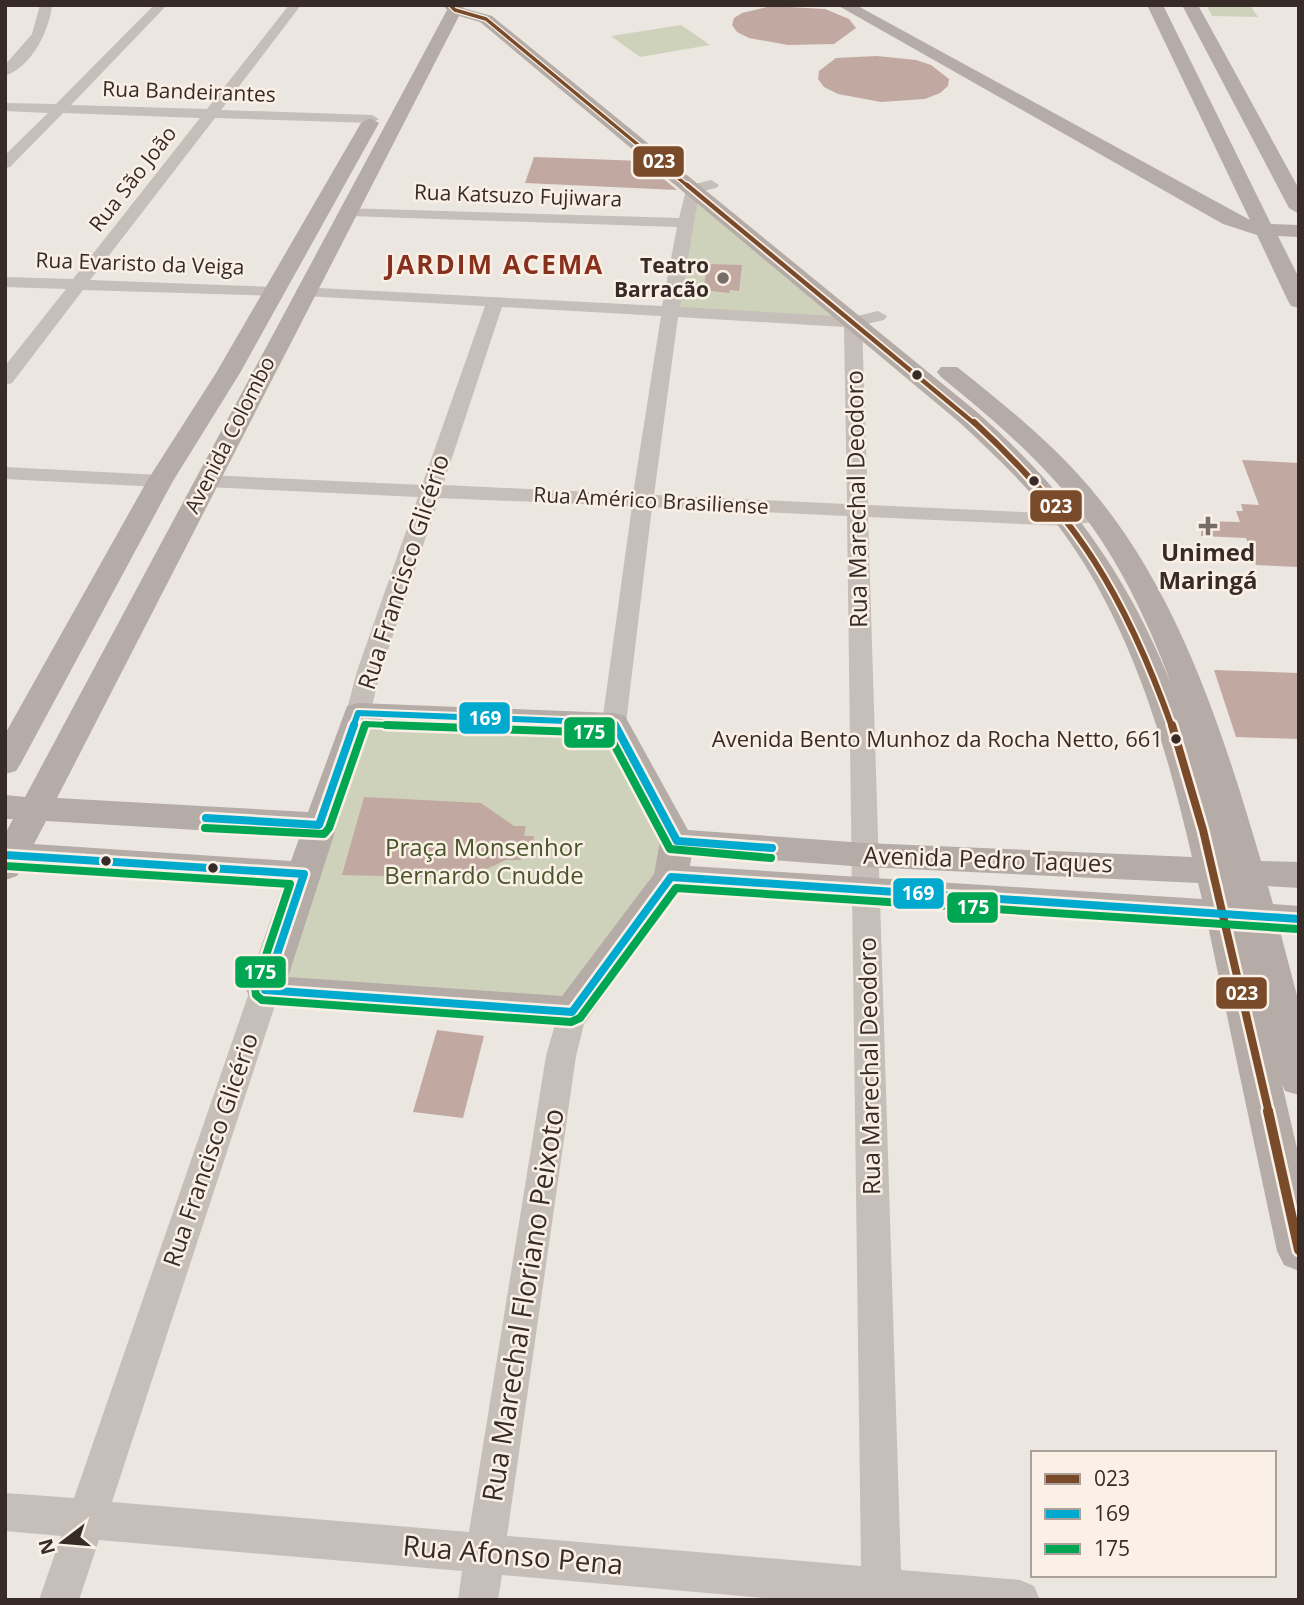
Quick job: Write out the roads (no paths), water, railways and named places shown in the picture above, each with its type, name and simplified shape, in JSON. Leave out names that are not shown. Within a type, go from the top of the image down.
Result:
[{"type":"main road","points":[[486,5],[559,73]]},
{"type":"main road","points":[[844,5],[878,20],[1091,136],[1236,208],[1299,231]]},
{"type":"main road","points":[[862,5],[878,20]]},
{"type":"main road","points":[[1155,5],[1220,181],[1265,220],[1299,302]]},
{"type":"main road","points":[[1091,136],[1230,220],[1265,220],[1296,212],[1190,5]]},
{"type":"main road","points":[[450,6],[486,19],[559,73],[865,319],[968,417],[1082,518]]},
{"type":"main road","name":"Avenida Colombo","points":[[5,763],[160,481],[224,380],[372,119],[423,51],[450,6]]},
{"type":"main road","name":"Avenida Colombo","points":[[7,859],[21,808],[206,481],[354,202],[423,51]]},
{"type":"main road","points":[[1178,179],[1220,181]]},
{"type":"main road","points":[[335,184],[354,202]]},
{"type":"main road","points":[[865,319],[910,342]]},
{"type":"main road","points":[[932,359],[998,411],[1052,461],[1082,518],[1100,566],[1186,724],[1240,916],[1299,1080],[1260,1077]]},
{"type":"main road","points":[[224,380],[256,385]]},
{"type":"main road","points":[[265,990],[572,1012],[671,877],[677,841],[614,723],[358,713]]},
{"type":"main road","name":"Rua Francisco Glicério","points":[[265,990],[358,713]]},
{"type":"main road","points":[[21,808],[319,825]]},
{"type":"main road","name":"Avenida Pedro Taques","points":[[677,841],[865,855],[1299,875]]},
{"type":"main road","points":[[7,859],[304,874]]},
{"type":"main road","name":"Avenida Pedro Taques","points":[[671,877],[1299,919]]},
{"type":"main road","points":[[1240,916],[1260,1077],[1299,1251]]},
{"type":"street","points":[[5,72],[24,57],[34,43],[43,26],[46,5]]},
{"type":"street","points":[[5,164],[161,5]]},
{"type":"street","name":"Rua São João","points":[[5,379],[295,5]]},
{"type":"street","name":"Rua Bandeirantes","points":[[5,107],[372,119]]},
{"type":"street","points":[[614,723],[670,312],[685,223],[701,187]]},
{"type":"street","name":"Rua Katsuzo Fujiwara","points":[[354,202],[685,223]]},
{"type":"street","name":"Rua Evaristo da Veiga","points":[[5,282],[274,292]]},
{"type":"street","points":[[305,291],[670,312],[865,319]]},
{"type":"street","name":"Rua Francisco Glicério","points":[[358,713],[369,670],[495,302]]},
{"type":"street","name":"Rua Marechal Deodoro","points":[[865,319],[857,510],[882,1593]]},
{"type":"street","points":[[5,473],[160,481]]},
{"type":"street","name":"Rua Américo Brasiliense","points":[[206,481],[1082,518]]},
{"type":"street","name":"Rua Francisco Glicério","points":[[59,1600],[265,990]]},
{"type":"street","name":"Rua Marechal Floriano Peixoto","points":[[478,1600],[561,1056],[572,1012]]},
{"type":"street","name":"Rua Afonso Pena","points":[[5,1512],[485,1553],[882,1593],[1020,1600]]},
{"type":"place","name":"Teatro Barracão","points":[[723,278]]},
{"type":"place","name":"Unimed Maringá","points":[[1208,526]]},
{"type":"place","name":"Avenida Bento Munhoz da Rocha Netto, 661","points":[[1176,739]]},
{"type":"district","name":"JARDIM ACEMA","points":[[495,265]]},
{"type":"park label","name":"Praça Monsenhor Bernardo Cnudde","points":[[484,862]]}]
